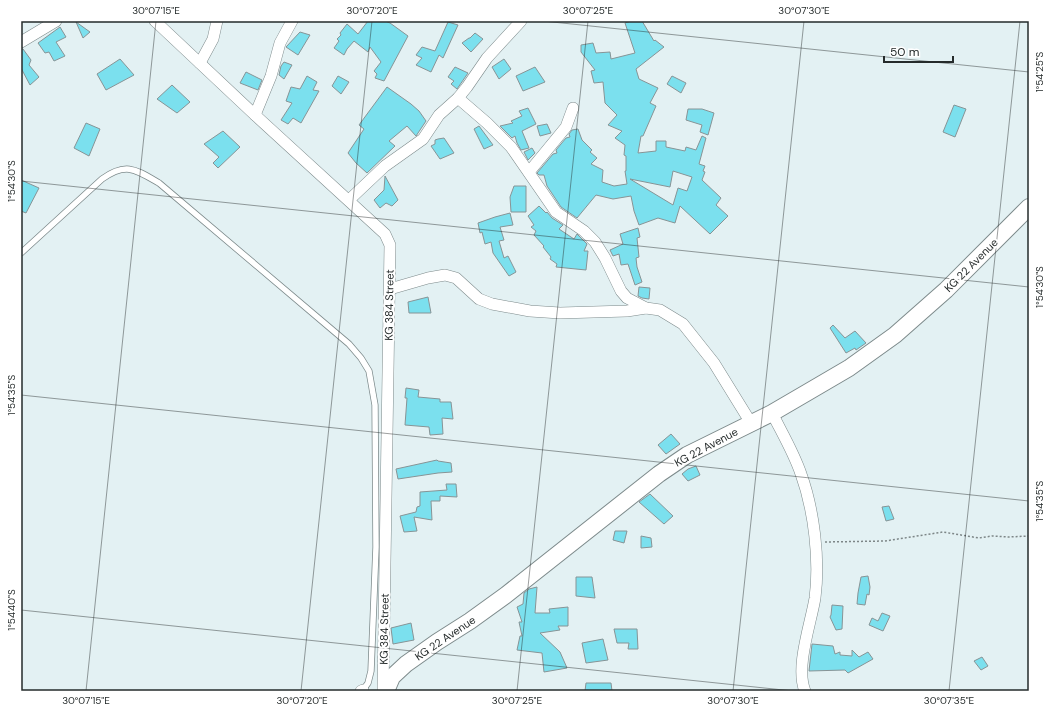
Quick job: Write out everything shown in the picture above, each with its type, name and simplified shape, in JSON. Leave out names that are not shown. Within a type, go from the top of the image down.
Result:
[{"type":"street","points":[[21,42],[56,21]]},
{"type":"street","name":"KG 384 Street","points":[[155,21],[255,115],[349,200],[389,239],[390,289],[384,691]]},
{"type":"street","points":[[200,63],[213,39],[217,21]]},
{"type":"street","points":[[255,115],[271,76],[280,43],[292,21]]},
{"type":"street","points":[[349,200],[385,166],[424,139],[439,115],[458,98],[487,58],[521,21]]},
{"type":"street","points":[[458,98],[487,123],[511,147],[556,212],[584,231],[595,242],[605,258],[621,291],[627,298],[646,308]]},
{"type":"street","points":[[529,172],[566,127],[573,108]]},
{"type":"street","name":"KG 22 Avenue","points":[[384,691],[392,677],[406,664],[506,596],[659,474],[687,455],[772,413],[849,368],[895,335],[946,290],[1029,207]]},
{"type":"street","points":[[390,289],[428,278],[445,275],[456,278],[479,299],[492,304],[530,311],[560,313],[627,311],[646,308],[660,310],[683,324],[714,363],[751,423]]},
{"type":"street","points":[[772,413],[801,474],[810,505],[815,542],[817,562],[815,598],[804,652],[802,671],[803,687],[805,691]]},
{"type":"lane","points":[[21,253],[114,171],[123,169],[136,170],[159,183],[349,344],[361,358],[369,371],[375,405],[376,539],[372,671],[368,683],[362,691]]},
{"type":"path","points":[[815,542],[885,541],[943,532],[979,538],[992,536],[1029,536]]},
{"type":"building","points":[[368,21],[385,21],[408,36],[384,81],[375,78],[377,74],[374,71],[381,62],[370,47],[368,52],[354,41],[344,55],[334,48],[339,41],[337,39],[341,35],[340,33],[347,24],[358,34]]},
{"type":"building","points":[[631,21],[642,21],[654,41],[655,40],[664,47],[636,69],[639,79],[658,88],[650,103],[656,106],[643,136],[641,136],[638,153],[656,151],[656,141],[666,141],[666,147],[685,151],[686,147],[696,150],[702,136],[706,138],[699,164],[705,166],[703,171],[705,172],[702,180],[721,198],[716,205],[728,216],[710,234],[680,206],[675,223],[658,218],[639,225],[631,196],[613,199],[596,195],[577,218],[561,207],[547,186],[544,175],[539,175],[537,173],[553,154],[557,153],[556,150],[566,138],[570,137],[569,134],[572,130],[578,129],[582,140],[592,150],[590,152],[597,158],[591,164],[603,170],[602,182],[614,186],[627,184],[625,171],[626,156],[624,155],[625,145],[615,138],[622,131],[608,125],[617,115],[605,103],[603,82],[594,83],[591,71],[595,70],[581,52],[581,45],[593,43],[596,53],[610,52],[611,59],[635,53],[625,23]],"holes":[[[673,171],[692,177],[687,191],[678,188],[673,205],[630,179],[670,187]]]},
{"type":"building","points":[[76,22],[90,32],[83,38]]},
{"type":"building","points":[[448,22],[458,25],[443,58],[439,55],[431,72],[416,65],[422,58],[416,55],[422,47],[435,51]]},
{"type":"building","points":[[60,27],[66,37],[56,42],[65,56],[54,61],[49,52],[45,53],[38,43]]},
{"type":"building","points":[[300,32],[310,35],[298,55],[286,47]]},
{"type":"building","points":[[475,33],[483,39],[471,52],[462,43]]},
{"type":"building","points":[[21,49],[23,49],[31,60],[29,65],[39,77],[30,85],[21,68]]},
{"type":"building","points":[[120,59],[134,75],[106,90],[97,74]]},
{"type":"building","points":[[504,59],[511,69],[499,79],[492,67]]},
{"type":"building","points":[[284,62],[292,65],[284,79],[279,75],[281,66]]},
{"type":"building","points":[[455,67],[468,73],[457,89],[451,84],[454,81],[448,77]]},
{"type":"building","points":[[535,67],[545,82],[523,91],[516,76]]},
{"type":"building","points":[[246,72],[262,80],[258,90],[240,83]]},
{"type":"building","points":[[307,76],[317,82],[313,90],[319,91],[301,123],[293,118],[288,124],[281,120],[292,103],[286,101],[291,87],[300,89]]},
{"type":"building","points":[[338,76],[349,82],[341,94],[332,86]]},
{"type":"building","points":[[672,76],[686,83],[681,93],[667,84]]},
{"type":"building","points":[[172,85],[190,102],[177,113],[157,99]]},
{"type":"building","points":[[387,87],[411,104],[419,111],[426,121],[416,136],[407,126],[389,141],[395,146],[367,173],[348,153],[364,129],[359,125]]},
{"type":"building","points":[[954,105],[966,109],[955,137],[943,132]]},
{"type":"building","points":[[528,108],[536,124],[522,131],[529,148],[521,150],[515,136],[512,138],[500,126],[513,123],[511,121],[522,116],[519,111]]},
{"type":"building","points":[[688,109],[702,109],[714,113],[708,135],[700,132],[702,125],[686,120]]},
{"type":"building","points":[[86,123],[100,129],[89,156],[74,148]]},
{"type":"building","points":[[547,124],[551,133],[540,136],[537,126]]},
{"type":"building","points":[[479,126],[493,145],[484,149],[474,129]]},
{"type":"building","points":[[223,131],[240,147],[218,168],[213,163],[219,157],[204,144]]},
{"type":"building","points":[[444,138],[454,153],[440,159],[431,146],[435,144],[435,140]]},
{"type":"building","points":[[532,148],[535,153],[528,160],[524,152]]},
{"type":"building","points":[[385,176],[398,200],[392,206],[386,203],[380,208],[374,200],[384,190]]},
{"type":"building","points":[[21,180],[39,188],[26,213],[21,211]]},
{"type":"building","points":[[514,186],[526,186],[526,212],[511,212],[510,197]]},
{"type":"building","points":[[539,206],[552,218],[563,225],[559,229],[574,239],[577,234],[587,244],[584,251],[588,251],[586,270],[556,267],[557,264],[550,259],[551,257],[543,247],[544,246],[534,235],[536,231],[531,227],[534,225],[528,216]]},
{"type":"building","points":[[510,213],[513,225],[500,227],[504,240],[499,241],[504,258],[508,256],[516,272],[509,276],[493,253],[491,242],[485,244],[482,232],[480,233],[478,223]]},
{"type":"building","points":[[638,228],[640,237],[637,238],[639,257],[636,258],[637,267],[642,282],[635,285],[628,264],[621,265],[619,254],[613,256],[610,250],[623,244],[620,234]]},
{"type":"building","points":[[639,287],[650,288],[649,299],[638,296]]},
{"type":"building","points":[[428,297],[431,313],[409,313],[408,302]]},
{"type":"building","points":[[833,325],[845,338],[855,331],[866,343],[856,350],[855,348],[846,353],[830,328]]},
{"type":"building","points":[[406,388],[419,390],[418,397],[440,399],[440,402],[451,402],[453,419],[442,418],[443,434],[430,435],[429,427],[405,425],[407,398],[405,398]]},
{"type":"building","points":[[671,434],[680,444],[666,454],[658,445]]},
{"type":"building","points":[[437,460],[451,463],[452,472],[398,479],[396,469]]},
{"type":"building","points":[[696,466],[700,475],[688,481],[682,474],[688,469]]},
{"type":"building","points":[[446,484],[456,484],[457,497],[440,496],[440,501],[431,501],[432,520],[414,517],[417,531],[404,532],[400,516],[416,512],[417,507],[420,506],[420,492],[447,490]]},
{"type":"building","points":[[650,494],[673,516],[664,524],[639,502]]},
{"type":"building","points":[[889,506],[894,519],[886,521],[882,507]]},
{"type":"building","points":[[615,531],[627,531],[624,543],[613,540]]},
{"type":"building","points":[[641,536],[651,538],[652,547],[641,548]]},
{"type":"building","points":[[868,576],[870,587],[869,595],[867,594],[865,605],[857,604],[861,577]]},
{"type":"building","points":[[576,577],[592,577],[595,598],[576,596]]},
{"type":"building","points":[[537,587],[535,613],[550,613],[549,609],[568,607],[568,626],[558,626],[560,630],[540,633],[560,652],[567,668],[544,672],[542,653],[517,650],[520,636],[522,636],[519,622],[522,622],[517,607],[523,604],[524,593],[529,589]]},
{"type":"building","points":[[832,605],[843,606],[842,629],[836,630],[830,617]]},
{"type":"building","points":[[882,613],[890,616],[883,631],[869,625],[872,618],[878,621]]},
{"type":"building","points":[[411,623],[414,640],[393,644],[391,628]]},
{"type":"building","points":[[614,629],[637,629],[638,649],[628,649],[629,643],[617,643]]},
{"type":"building","points":[[603,639],[608,660],[586,663],[582,643]]},
{"type":"building","points":[[812,644],[833,646],[835,654],[840,652],[840,655],[852,656],[852,650],[859,657],[868,652],[873,659],[848,673],[845,670],[809,671]]},
{"type":"building","points":[[982,657],[988,666],[981,670],[974,661]]},
{"type":"building","points":[[586,683],[611,683],[612,691],[585,691]]}]
